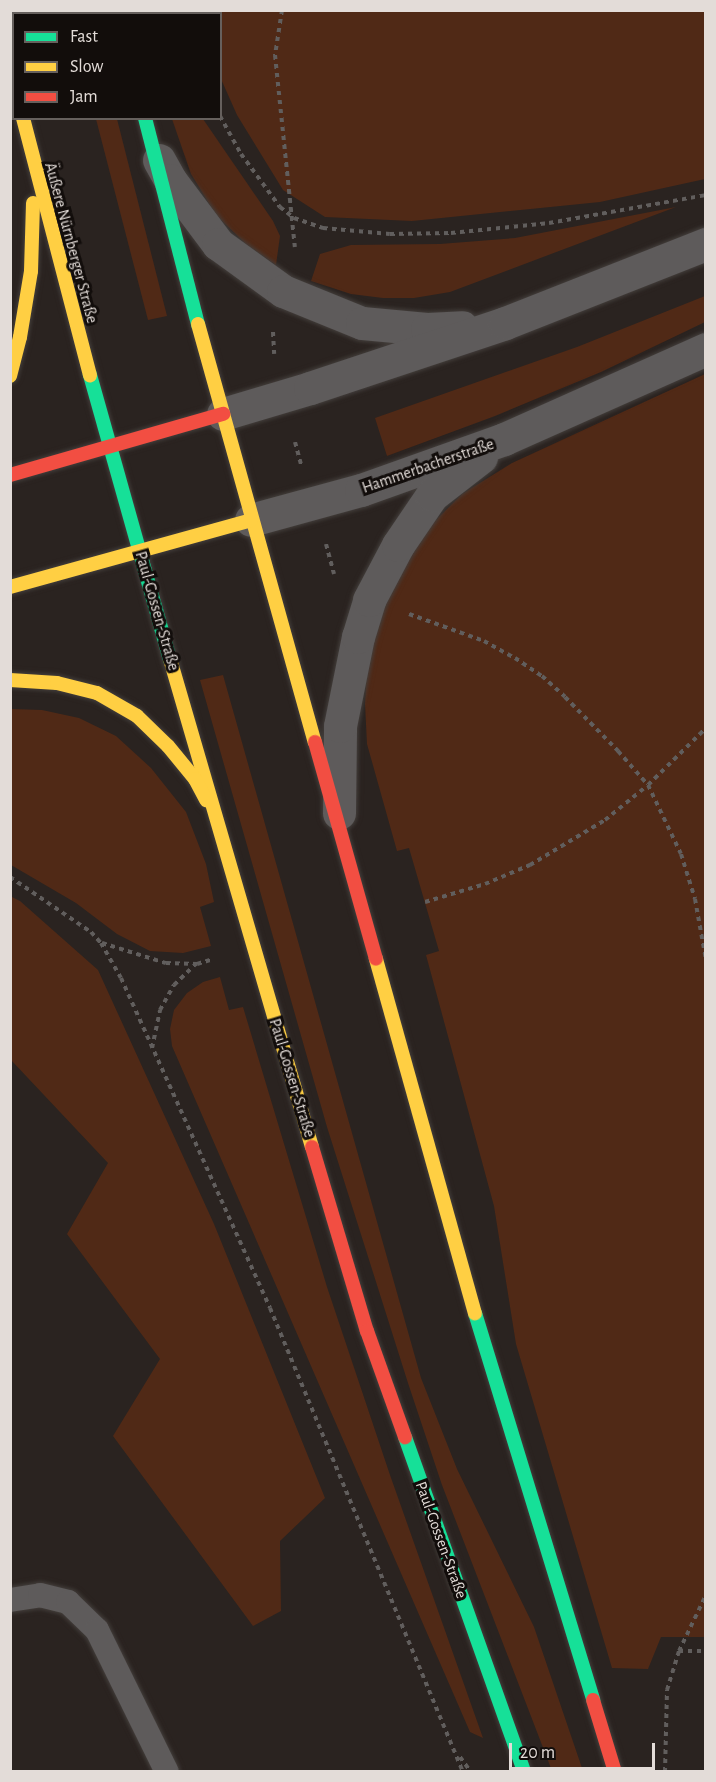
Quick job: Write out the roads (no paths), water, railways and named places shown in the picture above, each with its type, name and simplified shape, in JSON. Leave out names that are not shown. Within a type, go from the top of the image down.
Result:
[{"type":"main road","name":"Äußere Nürnberger Straße","points":[[22,120],[90,375]]},
{"type":"main road","points":[[147,129],[251,520],[485,1349],[615,1772]]},
{"type":"main road","points":[[10,376],[20,337],[31,271],[34,167]]},
{"type":"main road","name":"Paul-Gossen-Straße","points":[[90,375],[214,815],[367,1332],[524,1772]]},
{"type":"main road","points":[[10,475],[222,414]]},
{"type":"main road","name":"Hammerbacherstraße","points":[[10,587],[251,520]]},
{"type":"main road","points":[[10,680],[57,683],[97,693],[137,716],[168,746],[195,779],[214,815]]},
{"type":"street","points":[[147,129],[170,180],[218,244],[283,291],[362,323],[427,329],[505,323]]},
{"type":"street","points":[[222,414],[310,388],[505,323],[705,244]]},
{"type":"street","name":"Hammerbacherstraße","points":[[251,520],[362,490],[504,439],[705,349]]},
{"type":"street","points":[[339,830],[340,726],[358,637],[369,600],[398,545],[432,495],[504,439]]},
{"type":"lane","points":[[10,1600],[40,1594],[68,1602],[97,1630],[167,1772]]}]
